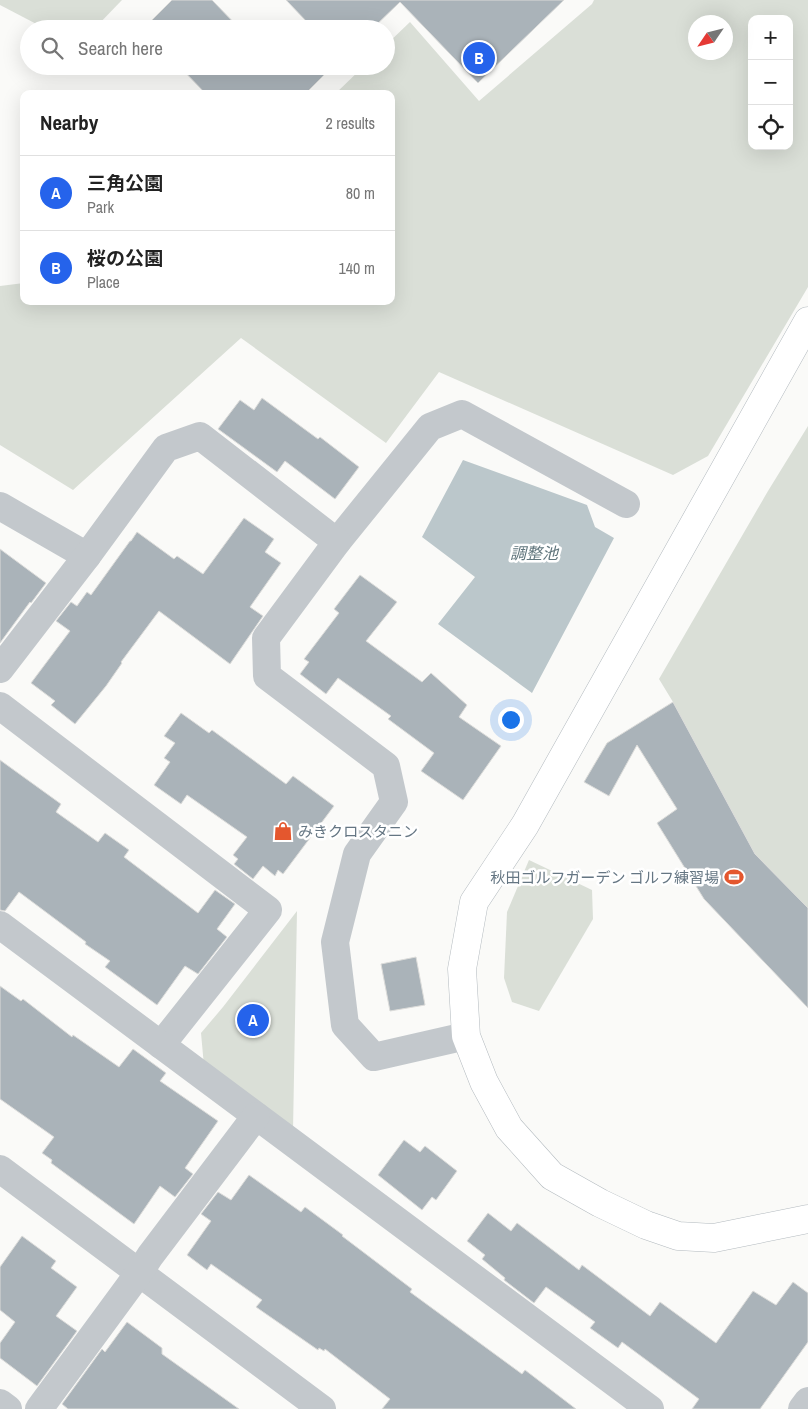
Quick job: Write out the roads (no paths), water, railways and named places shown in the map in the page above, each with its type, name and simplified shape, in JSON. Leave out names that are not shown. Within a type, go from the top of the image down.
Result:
[{"type":"street","points":[[808,321],[525,824],[474,902],[462,969],[466,1036],[484,1082],[509,1128],[552,1176],[600,1203],[646,1225],[678,1236],[714,1238],[808,1219]]},
{"type":"street","points":[[466,1036],[374,1057],[345,1025],[335,942],[357,854],[394,802],[386,766],[268,676],[266,638],[336,542],[430,427],[462,414],[626,504]]},
{"type":"street","points":[[0,669],[87,556],[166,448],[200,436],[336,542]]},
{"type":"street","points":[[0,506],[87,556]]},
{"type":"street","points":[[0,706],[268,910],[160,1045]]},
{"type":"street","points":[[0,925],[650,1409]]},
{"type":"street","points":[[39,1409],[150,1256],[256,1116]]},
{"type":"street","points":[[0,1170],[322,1409]]},
{"type":"street","points":[[802,1409],[808,1401]]},
{"type":"street","points":[[0,1403],[8,1409]]},
{"type":"water","name":"調整池","points":[[463,460],[587,505],[595,527],[614,538],[532,693],[438,624],[475,577],[422,537]]},
{"type":"place","name":"桜の公園","points":[[479,58]]},
{"type":"place","name":"みきクロスタニン","points":[[283,831]]},
{"type":"place","name":"秋田ゴルフガーデン ゴルフ練習場","points":[[734,877]]},
{"type":"place","name":"三角公園","points":[[253,1020]]}]
